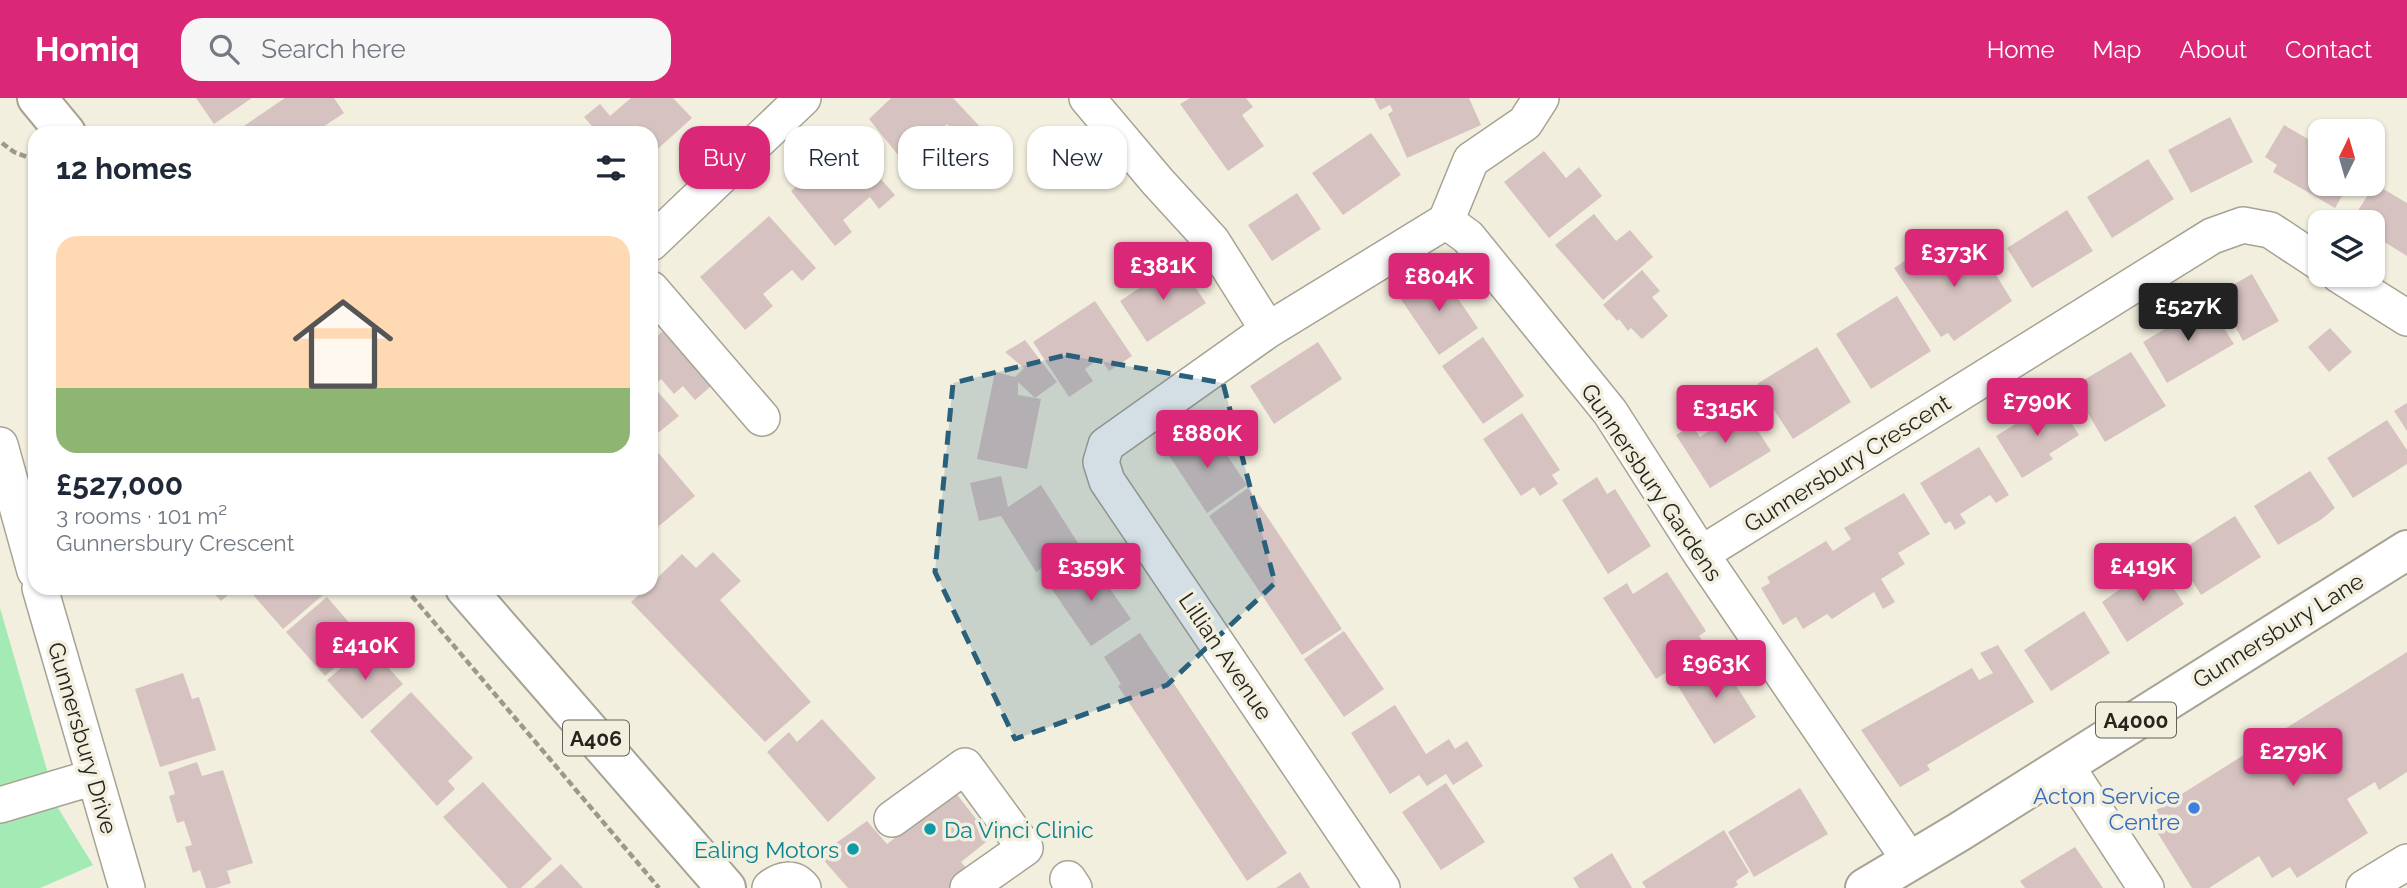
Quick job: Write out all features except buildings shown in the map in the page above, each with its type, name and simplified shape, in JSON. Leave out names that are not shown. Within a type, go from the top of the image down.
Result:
[{"type":"main road","points":[[37,98],[59,126]]},
{"type":"main road","name":"Gunnersbury Lane","points":[[1864,888],[1959,832],[2407,550]]},
{"type":"main road","name":"A406","points":[[471,595],[726,888]]},
{"type":"street","points":[[658,236],[803,98]]},
{"type":"street","points":[[1087,98],[1212,240],[1268,330],[1446,220],[1471,160],[1525,123],[1541,98]]},
{"type":"street","name":"Gunnersbury Gardens","points":[[1446,220],[1468,237],[1611,412],[1701,554],[1902,849],[1906,863]]},
{"type":"street","name":"Gunnersbury Crescent","points":[[1701,554],[2212,236],[2243,225],[2270,230],[2308,255]]},
{"type":"street","points":[[2358,287],[2407,318]]},
{"type":"street","points":[[658,297],[762,418]]},
{"type":"street","name":"Lillian Avenue","points":[[1268,330],[1106,445],[1101,462],[1107,481],[1382,888]]},
{"type":"street","points":[[0,445],[28,546]]},
{"type":"street","name":"Gunnersbury Drive","points":[[42,595],[127,888]]},
{"type":"street","points":[[2065,764],[2146,888]]},
{"type":"street","points":[[892,819],[965,766],[1025,848],[968,888]]},
{"type":"street","points":[[0,805],[94,777]]},
{"type":"street","points":[[2364,888],[2407,862]]},
{"type":"street","points":[[770,888],[778,882],[788,880],[798,882],[803,888]]},
{"type":"path","points":[[2,143],[28,157]]},
{"type":"path","points":[[411,595],[659,888]]},
{"type":"highlighted area","points":[[1066,355],[1223,383],[1275,583],[1167,685],[1015,739],[935,572],[953,383]]},
{"type":"green space","points":[[0,608],[58,808],[93,865],[40,888],[0,888]]},
{"type":"place","name":"Acton Service Centre","points":[[2194,808]]},
{"type":"place","name":"Da Vinci Clinic","points":[[930,829]]},
{"type":"place","name":"Ealing Motors","points":[[853,849]]}]
